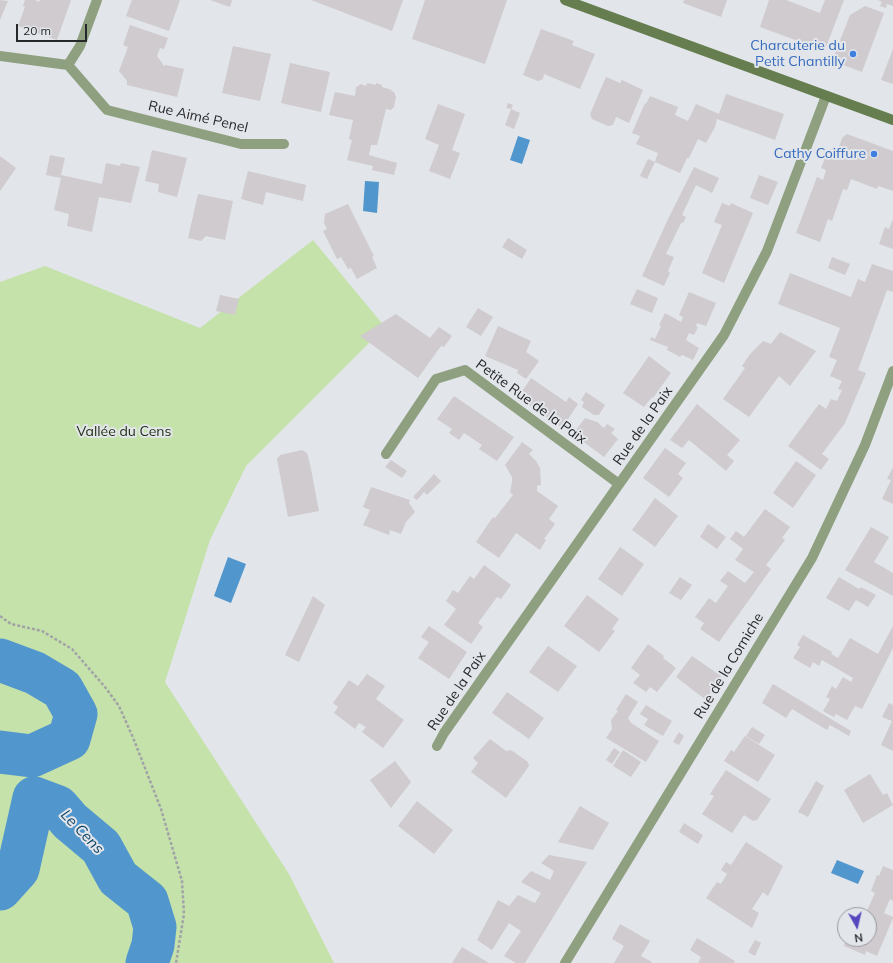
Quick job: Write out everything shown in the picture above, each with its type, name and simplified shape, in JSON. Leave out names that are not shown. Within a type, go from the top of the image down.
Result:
[{"type":"street","points":[[0,56],[68,65],[80,46],[97,0]]},
{"type":"street","points":[[565,0],[893,120]]},
{"type":"street","name":"Rue Aimé Penel","points":[[68,65],[107,110],[241,144],[284,144]]},
{"type":"street","name":"Rue de la Paix","points":[[437,746],[444,733],[724,336],[767,251],[826,96]]},
{"type":"street","name":"Petite Rue de la Paix","points":[[386,454],[436,379],[465,370],[619,484]]},
{"type":"street","name":"Rue de la Corniche","points":[[565,963],[812,558],[865,445],[893,371]]},
{"type":"path","points":[[0,616],[11,624],[42,631],[72,649],[105,687],[119,706],[162,809],[182,881],[184,914],[176,963]]},
{"type":"green space","name":"Vallée du Cens","points":[[313,240],[385,327],[246,466],[210,540],[165,682],[289,874],[334,963],[0,963],[0,282],[45,266],[200,328]]},
{"type":"water","points":[[518,136],[530,140],[522,164],[510,160]]},
{"type":"water","points":[[365,181],[379,182],[377,213],[363,211]]},
{"type":"water","points":[[228,557],[246,564],[231,603],[214,596]]},
{"type":"water","points":[[837,860],[864,871],[858,884],[831,873]]},
{"type":"building","points":[[0,0],[8,1],[0,20]]},
{"type":"building","points":[[25,0],[35,0],[39,2],[40,0],[71,0],[57,40],[18,26],[25,7],[23,6]]},
{"type":"building","points":[[132,0],[180,0],[169,31],[126,16]]},
{"type":"building","points":[[210,0],[232,0],[230,7]]},
{"type":"building","points":[[311,0],[403,0],[392,31]]},
{"type":"building","points":[[425,0],[507,0],[485,64],[412,39]]},
{"type":"building","points":[[684,0],[727,0],[721,17],[683,3]]},
{"type":"building","points":[[769,0],[786,0],[820,13],[825,0],[844,0],[826,47],[811,42],[809,45],[760,27]]},
{"type":"building","points":[[878,0],[893,0],[893,6],[887,4],[886,8],[880,6],[882,2]]},
{"type":"building","points":[[865,6],[884,13],[862,72],[832,61],[850,15]]},
{"type":"building","points":[[130,25],[168,38],[164,49],[160,48],[157,56],[164,66],[166,65],[184,69],[177,97],[127,85],[127,81],[119,71],[128,47],[123,45]]},
{"type":"building","points":[[541,29],[574,41],[572,45],[595,54],[580,89],[544,74],[543,79],[538,81],[523,75]]},
{"type":"building","points":[[233,46],[271,54],[260,101],[222,93]]},
{"type":"building","points":[[893,49],[893,84],[881,80]]},
{"type":"building","points":[[290,63],[330,72],[321,112],[281,103]]},
{"type":"building","points":[[606,77],[620,83],[622,80],[643,90],[629,123],[616,117],[613,125],[608,126],[592,119],[590,114]]},
{"type":"building","points":[[367,83],[382,85],[382,87],[392,90],[391,91],[394,92],[396,97],[394,107],[391,110],[386,109],[377,145],[371,145],[369,155],[397,163],[394,175],[372,170],[373,166],[347,160],[352,140],[349,139],[353,120],[329,115],[335,92],[355,96],[356,87],[361,84],[366,86]]},
{"type":"building","points":[[726,94],[784,114],[775,140],[717,119],[715,127],[706,143],[698,139],[680,173],[655,162],[658,153],[636,144],[640,136],[632,133],[645,103],[646,104],[650,96],[678,107],[675,115],[688,121],[696,104],[719,114]]},
{"type":"building","points":[[508,103],[513,105],[511,109],[506,108]]},
{"type":"building","points":[[438,104],[465,114],[452,150],[460,153],[450,179],[429,171],[439,145],[425,139]]},
{"type":"building","points":[[511,109],[520,113],[514,129],[505,125]]},
{"type":"building","points":[[847,134],[893,151],[893,191],[878,186],[877,189],[851,179],[847,190],[843,189],[832,221],[828,219],[820,242],[796,233],[817,177],[823,180],[826,170],[821,168],[826,156],[835,159],[842,138]]},
{"type":"building","points":[[152,150],[187,158],[177,197],[158,192],[159,184],[145,181]]},
{"type":"building","points":[[50,155],[65,158],[61,175],[102,184],[106,163],[120,166],[121,163],[140,167],[131,203],[99,197],[92,232],[67,226],[69,214],[54,210],[61,178],[46,175]]},
{"type":"building","points":[[0,156],[16,168],[0,191]]},
{"type":"building","points":[[648,159],[655,162],[647,179],[640,176]]},
{"type":"building","points":[[694,167],[719,178],[712,193],[696,185],[682,215],[686,217],[683,223],[681,223],[666,254],[674,257],[668,271],[670,273],[664,286],[642,276]]},
{"type":"building","points":[[248,171],[306,185],[303,201],[266,192],[263,205],[241,199]]},
{"type":"building","points":[[759,175],[778,182],[768,205],[750,198]]},
{"type":"building","points":[[198,194],[233,201],[225,240],[206,236],[201,241],[188,238]]},
{"type":"building","points":[[722,203],[730,206],[731,203],[753,213],[724,283],[702,273],[722,225],[714,222]]},
{"type":"building","points":[[348,204],[374,256],[372,257],[377,268],[357,279],[351,268],[348,269],[341,257],[337,259],[323,231],[327,229],[324,223],[325,214]]},
{"type":"building","points":[[893,219],[893,249],[879,244],[885,227],[889,229]]},
{"type":"building","points":[[508,238],[527,250],[522,259],[502,247]]},
{"type":"building","points":[[832,257],[850,264],[845,275],[828,268]]},
{"type":"building","points":[[872,264],[893,271],[893,292],[887,290],[858,370],[866,373],[845,423],[822,454],[829,459],[821,470],[788,446],[819,404],[826,409],[831,399],[837,401],[842,390],[838,389],[842,381],[830,376],[837,360],[829,357],[840,328],[778,304],[790,273],[851,297],[858,279],[865,282]]},
{"type":"building","points":[[637,289],[658,298],[652,313],[630,304]]},
{"type":"building","points":[[689,292],[716,303],[706,326],[697,323],[696,326],[698,327],[694,335],[689,333],[686,340],[699,348],[693,360],[682,355],[680,357],[667,350],[668,347],[650,340],[651,337],[655,339],[661,326],[659,325],[665,313],[681,322],[683,317],[679,315]]},
{"type":"building","points":[[220,295],[239,299],[235,315],[216,311]]},
{"type":"building","points":[[478,308],[493,317],[481,336],[466,327]]},
{"type":"building","points":[[396,314],[430,338],[439,327],[452,336],[444,347],[441,346],[418,378],[360,336]]},
{"type":"building","points":[[498,326],[531,341],[526,352],[539,361],[526,379],[517,373],[518,370],[485,356]]},
{"type":"building","points":[[780,332],[816,351],[790,386],[779,376],[749,417],[723,399],[745,368],[742,366],[750,354],[763,341],[771,344]]},
{"type":"building","points":[[649,356],[671,373],[653,398],[652,397],[644,407],[623,393]]},
{"type":"building","points":[[531,378],[566,402],[569,397],[578,404],[562,428],[518,397]]},
{"type":"building","points":[[586,392],[605,405],[599,415],[594,415],[582,407],[584,402],[581,400]]},
{"type":"building","points":[[454,396],[514,437],[497,461],[479,449],[482,445],[464,433],[459,440],[449,433],[452,429],[437,419]]},
{"type":"building","points":[[697,404],[740,440],[727,455],[734,461],[726,471],[689,440],[682,448],[670,440]]},
{"type":"building","points":[[585,418],[597,422],[604,428],[607,424],[615,429],[611,433],[618,439],[604,457],[573,434]]},
{"type":"building","points":[[522,442],[533,450],[529,454],[540,468],[541,485],[537,486],[537,491],[558,506],[549,519],[555,524],[544,539],[546,540],[540,550],[516,533],[499,558],[476,542],[493,517],[495,518],[513,495],[510,492],[512,477],[505,465]]},
{"type":"building","points":[[665,448],[686,463],[678,474],[683,478],[669,497],[643,478]]},
{"type":"building","points":[[302,450],[307,453],[319,511],[288,517],[277,459],[280,455]]},
{"type":"building","points":[[391,460],[407,471],[402,478],[385,467]]},
{"type":"building","points":[[796,461],[816,475],[793,508],[773,493]]},
{"type":"building","points":[[893,467],[893,504],[882,499],[891,480],[887,479]]},
{"type":"building","points":[[434,474],[441,481],[427,495],[424,492],[417,500],[413,497]]},
{"type":"building","points":[[371,487],[410,500],[409,503],[415,512],[406,522],[401,534],[390,530],[389,535],[363,525],[370,510],[363,507]]},
{"type":"building","points":[[655,498],[678,516],[655,547],[632,530]]},
{"type":"building","points":[[765,509],[790,527],[782,538],[785,540],[766,565],[771,569],[719,642],[700,629],[704,623],[695,617],[709,598],[716,603],[728,586],[720,581],[728,571],[745,583],[754,572],[735,560],[743,549],[730,539],[736,531],[744,537]]},
{"type":"building","points":[[708,524],[726,537],[717,549],[700,537]]},
{"type":"building","points":[[871,527],[889,537],[874,562],[893,573],[893,596],[845,570]]},
{"type":"building","points":[[620,547],[644,564],[622,596],[598,579]]},
{"type":"building","points":[[484,565],[511,585],[501,599],[497,597],[478,623],[483,627],[471,644],[444,625],[456,609],[446,601],[453,590],[458,593],[470,576],[474,579]]},
{"type":"building","points":[[680,577],[692,585],[681,600],[669,593]]},
{"type":"building","points":[[839,577],[859,589],[861,587],[876,595],[868,607],[856,600],[849,611],[826,598]]},
{"type":"building","points":[[587,595],[619,619],[612,629],[615,631],[599,652],[564,626]]},
{"type":"building","points":[[313,596],[325,605],[299,662],[285,655]]},
{"type":"building","points":[[429,626],[467,652],[449,679],[418,658],[429,642],[421,637]]},
{"type":"building","points":[[893,626],[893,648],[862,709],[855,706],[847,720],[836,714],[834,717],[823,711],[830,699],[826,697],[832,686],[836,689],[843,677],[851,682],[853,678],[822,660],[819,666],[813,662],[810,668],[793,658],[800,647],[797,645],[803,635],[832,652],[831,654],[838,658],[850,638],[878,654]]},
{"type":"building","points":[[648,644],[664,656],[663,658],[676,668],[657,692],[650,687],[646,692],[633,683],[640,675],[631,668]]},
{"type":"building","points":[[548,646],[577,666],[558,692],[529,672]]},
{"type":"building","points":[[692,656],[721,676],[706,700],[676,677]]},
{"type":"building","points":[[367,674],[385,686],[376,699],[404,720],[383,748],[362,732],[366,727],[359,723],[355,729],[334,713],[338,707],[333,703],[349,680],[358,686]]},
{"type":"building","points":[[773,684],[851,731],[849,736],[830,725],[827,730],[792,709],[786,718],[762,703]]},
{"type":"building","points":[[507,692],[544,718],[529,739],[492,713]]},
{"type":"building","points":[[626,694],[638,702],[628,718],[631,723],[659,741],[646,762],[606,738],[612,729],[611,720],[618,711],[616,710]]},
{"type":"building","points":[[889,703],[893,705],[893,751],[881,745],[892,721],[882,717]]},
{"type":"building","points":[[646,705],[672,721],[663,736],[644,725],[648,719],[640,714]]},
{"type":"building","points":[[752,727],[765,735],[759,744],[746,736]]},
{"type":"building","points":[[679,732],[684,736],[679,745],[673,742]]},
{"type":"building","points":[[745,736],[775,755],[758,782],[724,761],[731,750],[734,752]]},
{"type":"building","points":[[490,739],[506,751],[511,750],[528,762],[529,766],[506,798],[471,772],[478,763],[473,758]]},
{"type":"building","points":[[614,748],[620,752],[612,764],[606,760]]},
{"type":"building","points":[[623,750],[641,762],[631,777],[613,766]]},
{"type":"building","points":[[395,761],[411,782],[391,808],[370,780]]},
{"type":"building","points":[[726,770],[771,799],[757,820],[753,821],[744,815],[732,833],[702,814],[714,796],[710,794]]},
{"type":"building","points":[[870,774],[883,795],[887,793],[893,805],[863,823],[844,790]]},
{"type":"building","points":[[816,781],[824,786],[808,817],[798,812]]},
{"type":"building","points":[[417,801],[453,830],[434,854],[398,826]]},
{"type":"building","points":[[580,806],[609,823],[593,850],[558,842]]},
{"type":"building","points":[[684,823],[703,835],[698,844],[679,832]]},
{"type":"building","points":[[746,842],[783,866],[768,896],[763,892],[752,909],[759,913],[752,928],[706,898],[717,882],[721,884],[727,874],[721,870],[726,862],[731,865]]},
{"type":"building","points":[[549,855],[587,862],[525,963],[516,963],[504,956],[521,931],[509,923],[492,950],[477,940],[498,900],[509,906],[518,895],[535,903],[541,893],[521,882],[531,871],[550,880],[554,871],[541,863]]},
{"type":"building","points":[[883,866],[893,870],[893,901],[890,899],[884,913],[893,918],[877,956],[866,951],[865,955],[846,947],[877,947],[877,907],[869,907],[875,893],[871,891],[877,875],[879,876]]},
{"type":"building","points":[[620,924],[650,941],[641,956],[652,962],[651,963],[614,963],[624,946],[612,939]]},
{"type":"building","points":[[697,938],[735,961],[734,963],[698,963],[701,957],[690,950]]},
{"type":"building","points":[[755,940],[761,943],[755,956],[748,952]]},
{"type":"building","points":[[462,947],[489,963],[452,963]]},
{"type":"waterway","name":"Le Cens","points":[[0,660],[35,673],[62,689],[76,714],[69,739],[32,756],[0,752]]},
{"type":"waterway","name":"Le Cens","points":[[0,889],[18,869],[34,798],[58,807],[70,821],[101,847],[118,878],[147,901],[155,927],[153,945],[147,963]]},
{"type":"place","name":"Charcuterie du Petit Chantilly","points":[[853,54]]},
{"type":"place","name":"Cathy Coiffure","points":[[874,154]]}]
